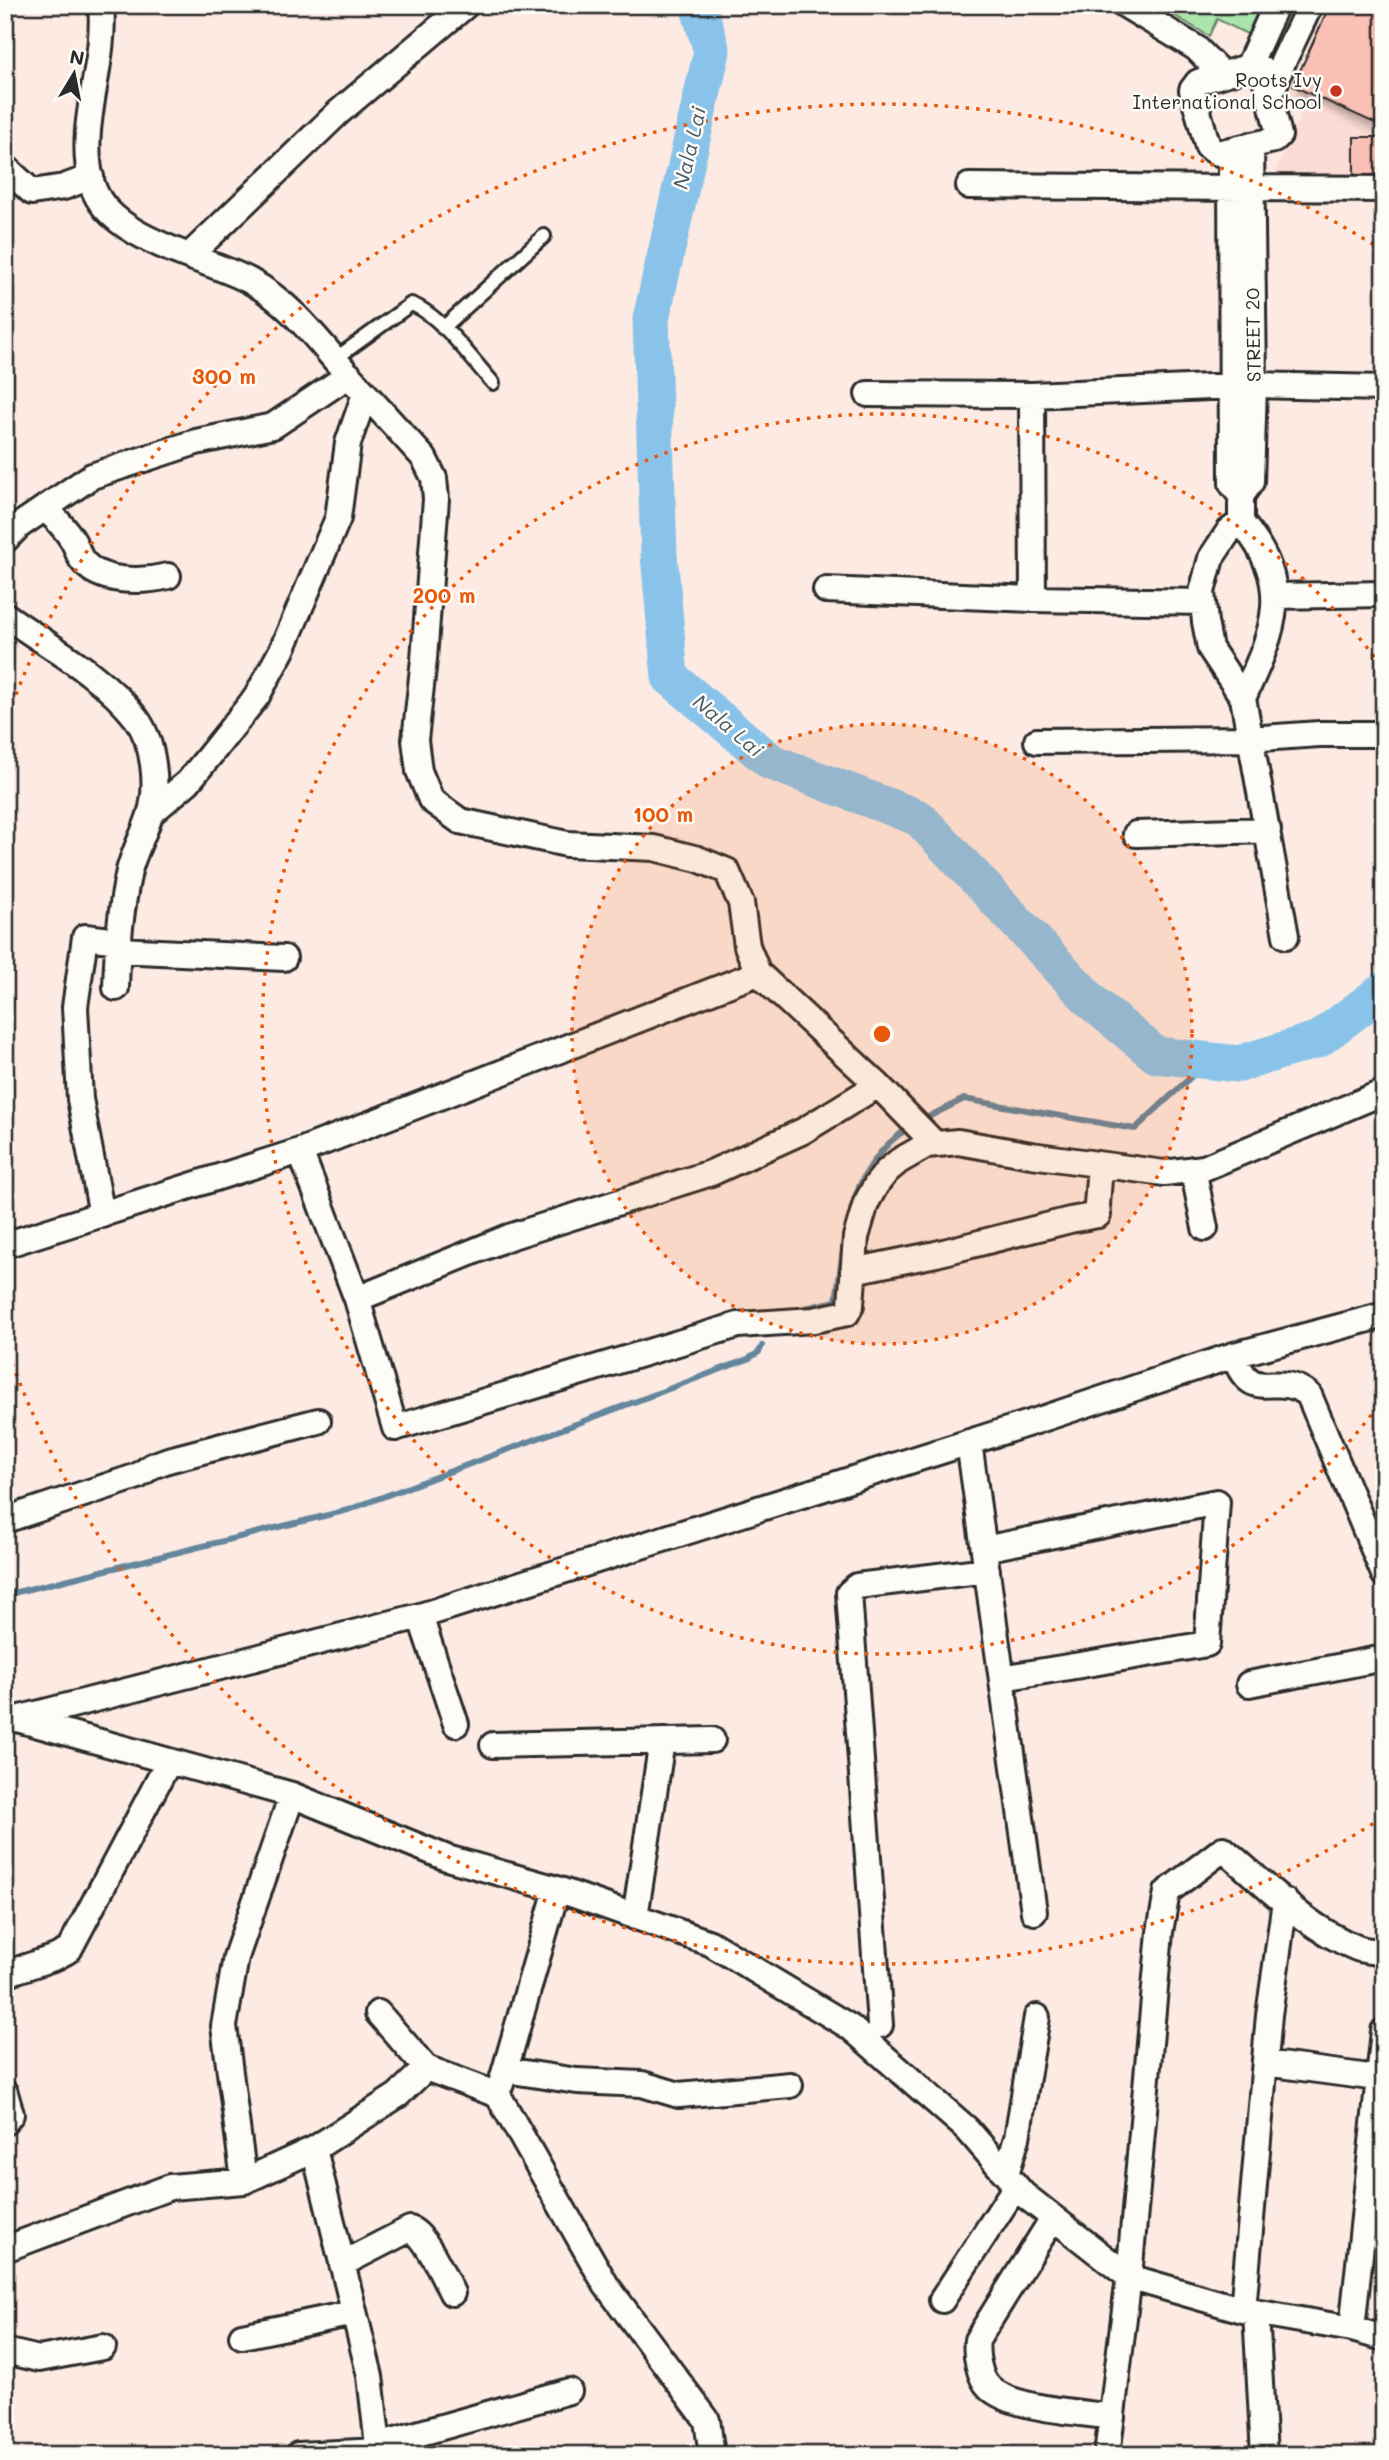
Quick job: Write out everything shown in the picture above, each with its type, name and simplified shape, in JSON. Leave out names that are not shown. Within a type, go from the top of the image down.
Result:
[{"type":"street","points":[[102,5],[100,54],[92,93],[87,151],[91,177],[100,201],[117,219],[143,236],[249,281],[288,306],[424,458],[434,478],[436,499],[415,740],[419,771],[431,800],[460,821],[567,844],[654,848],[698,859],[727,871],[741,903],[747,946],[758,973],[920,1128],[927,1145],[899,1161],[876,1185],[866,1203],[856,1237],[851,1305],[847,1313],[814,1320],[738,1325],[395,1428],[357,1299],[300,1151]]},
{"type":"street","points":[[189,256],[339,112],[466,5]]},
{"type":"street","points":[[1125,5],[1196,48],[1223,74]]},
{"type":"street","points":[[1276,5],[1252,59],[1254,65],[1261,69],[1279,135],[1274,140],[1213,152],[1208,147],[1192,90],[1198,82],[1223,74],[1252,59],[1283,62]]},
{"type":"street","points":[[1270,97],[1310,5]]},
{"type":"street","name":"STREET 20","points":[[1241,147],[1243,385],[1251,482],[1241,496],[1241,522]]},
{"type":"street","points":[[5,167],[32,192],[64,187],[91,177]]},
{"type":"street","points":[[969,186],[1384,189]]},
{"type":"street","points":[[5,540],[20,525],[92,476],[196,442],[273,426],[350,376]]},
{"type":"street","points":[[151,813],[188,782],[211,755],[257,696],[282,650],[338,518],[348,443],[350,376]]},
{"type":"street","points":[[868,394],[1032,395],[1243,385],[1384,388]]},
{"type":"street","points":[[1032,395],[1033,599]]},
{"type":"street","points":[[44,508],[64,527],[75,543],[80,559],[100,575],[146,581],[168,576]]},
{"type":"street","points":[[1243,698],[1269,634],[1276,596],[1268,561],[1241,522],[1229,531],[1210,558],[1203,585],[1203,602],[1210,648],[1243,698],[1286,936]]},
{"type":"street","points":[[826,590],[1033,599],[1203,602]]},
{"type":"street","points":[[1276,596],[1384,594]]},
{"type":"street","points":[[5,615],[105,686],[136,719],[152,750],[154,783],[151,813],[130,869],[116,988]]},
{"type":"street","points":[[1037,741],[1249,739],[1320,734],[1384,734]]},
{"type":"street","points":[[1136,834],[1268,830]]},
{"type":"street","points":[[102,1215],[80,1099],[75,1007],[85,937],[119,945],[284,958]]},
{"type":"street","points":[[5,1245],[300,1151],[758,973]]},
{"type":"street","points":[[357,1299],[509,1237],[711,1173],[803,1131],[878,1086]]},
{"type":"street","points":[[920,1128],[958,1142],[1164,1173],[1204,1168],[1384,1092]]},
{"type":"street","points":[[853,1271],[1098,1215],[1100,1164]]},
{"type":"street","points":[[1193,1170],[1205,1228]]},
{"type":"street","points":[[11,1719],[420,1616],[1234,1355],[1384,1315]]},
{"type":"street","points":[[1234,1355],[1246,1380],[1255,1384],[1290,1384],[1308,1395],[1384,1574]]},
{"type":"street","points":[[5,1520],[138,1476],[152,1466],[168,1460],[318,1420]]},
{"type":"street","points":[[969,1442],[1034,1912]]},
{"type":"street","points":[[880,2025],[849,1593],[857,1586],[985,1560],[1217,1502],[1207,1644],[1002,1678]]},
{"type":"street","points":[[420,1616],[456,1724]]},
{"type":"street","points":[[1249,1684],[1384,1658]]},
{"type":"street","points":[[11,1719],[292,1795],[447,1858],[556,1889],[710,1943],[850,2027],[967,2129],[1011,2180],[1129,2277],[1249,2311],[1384,2337]]},
{"type":"street","points":[[493,1745],[712,1740]]},
{"type":"street","points":[[635,1917],[662,1741]]},
{"type":"street","points":[[5,1974],[69,1951],[169,1761]]},
{"type":"street","points":[[244,2181],[224,2026],[236,1957],[292,1795]]},
{"type":"street","points":[[1107,2455],[1129,2277],[1160,1932],[1167,1892],[1223,1849],[1332,1936],[1360,1949],[1384,1953]]},
{"type":"street","points":[[498,2095],[556,1889]]},
{"type":"street","points":[[1264,2455],[1249,2311],[1265,2063],[1285,1901]]},
{"type":"street","points":[[378,2013],[426,2068],[498,2095],[606,2286],[707,2420],[712,2455]]},
{"type":"street","points":[[942,2300],[1011,2180],[1037,2017]]},
{"type":"street","points":[[1352,2329],[1373,2232],[1384,2031]]},
{"type":"street","points":[[1265,2063],[1380,2078]]},
{"type":"street","points":[[5,2249],[170,2187],[244,2181],[314,2149],[398,2095],[426,2068]]},
{"type":"street","points":[[505,2070],[577,2081],[642,2084],[679,2095],[790,2085]]},
{"type":"street","points":[[5,2093],[11,2113],[5,2122]]},
{"type":"street","points":[[314,2149],[370,2376],[379,2450]]},
{"type":"street","points":[[1054,2218],[977,2340],[975,2351],[988,2387],[1009,2400],[1112,2417]]},
{"type":"street","points":[[342,2264],[410,2229],[417,2231],[452,2293]]},
{"type":"street","points":[[242,2336],[354,2313]]},
{"type":"street","points":[[5,2351],[39,2359],[103,2347]]},
{"type":"street","points":[[298,2455],[379,2450],[569,2391]]},
{"type":"lane","points":[[443,328],[544,236]]},
{"type":"lane","points":[[350,376],[411,304],[424,310],[443,328],[493,383]]},
{"type":"shaded area","name":"Roots Ivy International School","points":[[1326,5],[1384,5],[1384,175],[1274,175],[1300,116],[1285,96],[1293,86]]},
{"type":"green space","points":[[1157,5],[1263,5],[1251,36],[1217,19],[1209,36]]},
{"type":"building","points":[[1330,5],[1384,5],[1384,111],[1377,124],[1293,86]]},
{"type":"building","points":[[1354,137],[1384,137],[1384,175],[1354,175]]},
{"type":"waterway","name":"Nala Lai","points":[[698,5],[712,51],[651,319],[659,555],[670,677],[771,762],[919,818],[1094,1004],[1156,1055],[1239,1064],[1319,1039],[1384,990]]},
{"type":"waterway","points":[[922,1120],[964,1099],[1135,1129],[1208,1061]]},
{"type":"waterway","points":[[851,1211],[859,1187],[872,1163],[889,1143],[909,1128]]},
{"type":"waterway","points":[[796,1310],[836,1301],[844,1242]]},
{"type":"waterway","points":[[5,1595],[348,1510],[748,1359],[759,1352],[762,1346]]},
{"type":"place","name":"Roots Ivy International School","points":[[1336,91]]}]
